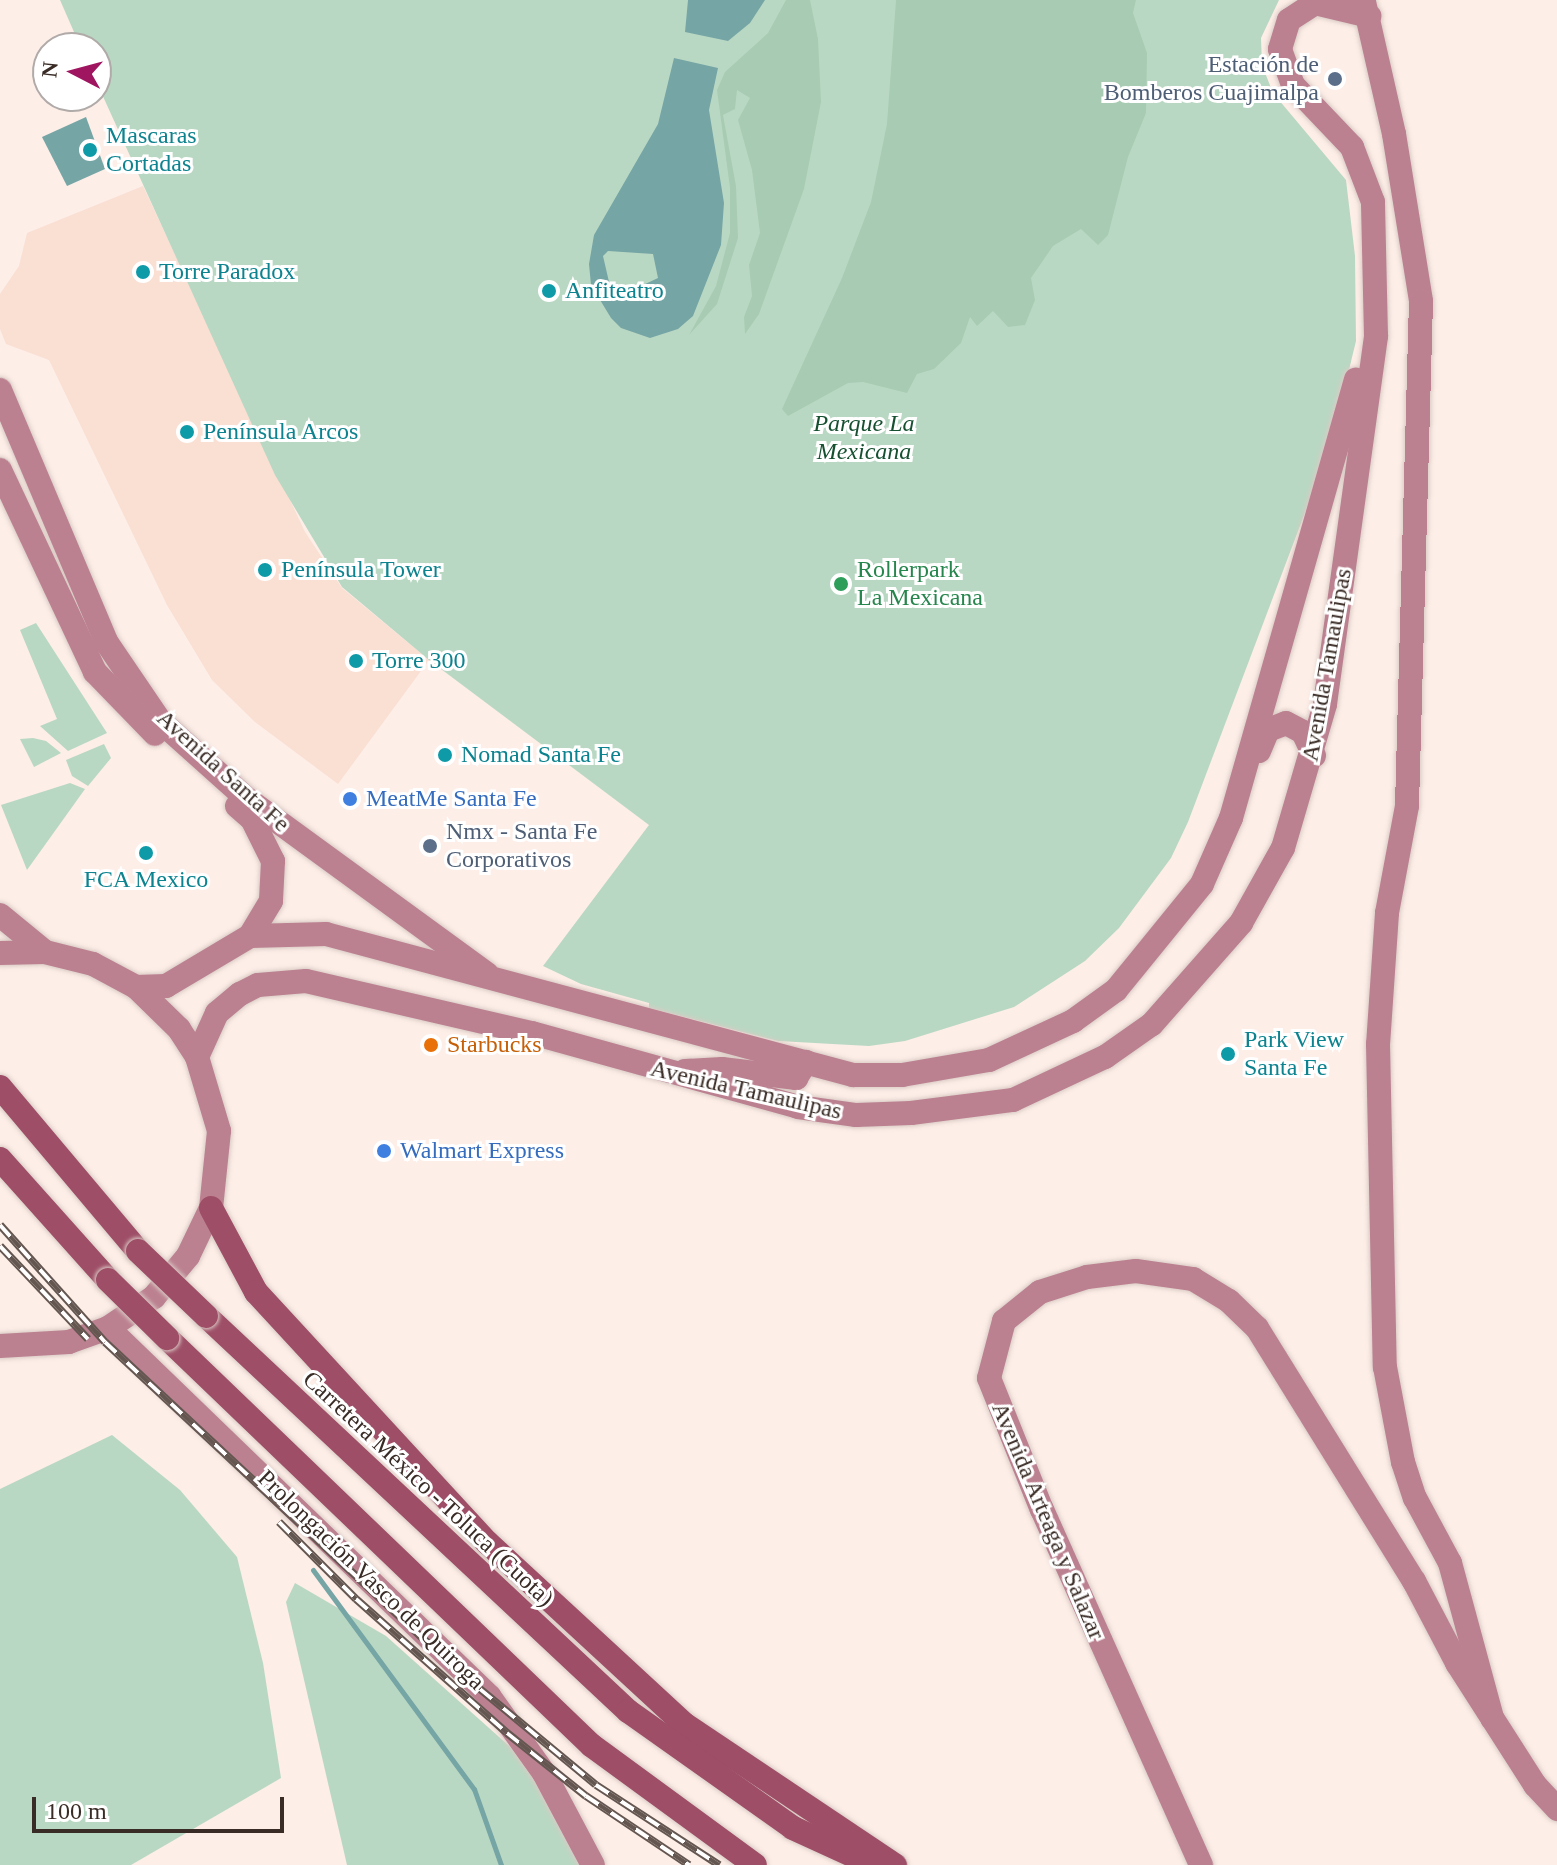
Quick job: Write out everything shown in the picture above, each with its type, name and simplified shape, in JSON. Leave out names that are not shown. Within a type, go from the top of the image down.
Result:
[{"type":"highway","name":"Carretera México - Toluca (Cuota)","points":[[0,1087],[138,1251],[628,1711],[793,1828],[874,1865]]},
{"type":"highway","points":[[0,1159],[108,1280],[591,1745],[755,1865]]},
{"type":"highway","points":[[211,1208],[256,1292],[488,1543],[684,1724],[895,1865]]},
{"type":"street","name":"Avenida Tamaulipas","points":[[136,987],[166,986],[250,936],[326,934],[502,984],[853,1075],[889,1075],[989,1060],[1073,1021],[1116,990],[1202,884],[1231,818],[1352,404],[1364,335],[1365,274],[1361,205],[1352,176],[1340,157],[1280,95],[1268,69],[1267,29],[1286,0]]},
{"type":"street","name":"Avenida Tamaulipas","points":[[197,1057],[217,1013],[240,994],[258,985],[296,981],[509,1027],[798,1107],[856,1115],[940,1110],[1013,1100],[1105,1057],[1152,1024],[1241,923],[1283,848],[1314,756],[1376,336],[1373,202],[1352,147],[1293,85],[1280,49],[1289,20],[1315,3],[1366,8],[1421,301],[1408,790],[1387,913],[1378,1044],[1380,1269],[1385,1367],[1403,1462],[1415,1498],[1450,1563],[1492,1718]]},
{"type":"street","name":"Avenida Santa Fe","points":[[0,390],[107,643],[160,721],[247,799],[502,984]]},
{"type":"street","name":"Avenida Santa Fe","points":[[0,470],[95,672],[160,740],[252,819],[267,842],[275,885],[250,936]]},
{"type":"street","points":[[1306,559],[1325,562],[1340,594]]},
{"type":"street","points":[[1231,818],[1241,810],[1263,738],[1273,725],[1286,723],[1303,732],[1314,756]]},
{"type":"street","points":[[0,915],[45,952]]},
{"type":"street","points":[[0,953],[45,952],[93,964],[136,987],[179,1029],[197,1057],[219,1131],[211,1208],[188,1256],[154,1297],[108,1328],[69,1342],[0,1346]]},
{"type":"street","points":[[940,1110],[942,1082],[989,1060]]},
{"type":"street","points":[[671,1074],[722,1069],[796,1078],[806,1062]]},
{"type":"street","name":"Avenida Arteaga y Salazar","points":[[1201,1865],[996,1402],[989,1378],[1004,1321],[1040,1292],[1087,1277],[1136,1271],[1193,1279],[1229,1301],[1257,1328],[1414,1581],[1492,1718]]},
{"type":"street","name":"Prolongación Vasco de Quiroga","points":[[108,1328],[489,1696],[544,1773],[593,1865]]},
{"type":"street","points":[[1414,1581],[1450,1563]]},
{"type":"street","points":[[1492,1718],[1535,1785],[1557,1809]]},
{"type":"shaded area","points":[[143,186],[305,532],[342,588],[429,660],[338,784],[255,722],[212,680],[167,605],[49,360],[6,344],[0,329],[0,294],[19,266],[27,233]]},
{"type":"green space","name":"Parque La Mexicana","points":[[60,0],[1279,0],[1261,38],[1262,65],[1273,93],[1346,180],[1355,256],[1356,341],[1331,444],[1188,822],[1171,858],[1119,928],[1085,961],[1014,1007],[905,1041],[869,1046],[778,1041],[649,1008],[649,1003],[581,984],[543,966],[649,825],[429,660],[342,587],[275,475],[110,112],[112,32],[74,32]]},
{"type":"green space","points":[[786,0],[810,0],[818,39],[821,102],[804,189],[759,314],[745,334],[744,317],[752,296],[749,265],[760,233],[752,170],[738,120],[750,98],[737,90],[735,109],[723,115],[736,186],[738,238],[717,304],[689,335],[716,286],[730,233],[730,188],[717,90],[725,72],[768,33]]},
{"type":"green space","points":[[896,0],[1136,0],[1133,13],[1147,53],[1146,113],[1128,157],[1108,235],[1098,245],[1081,229],[1053,246],[1031,278],[1035,300],[1025,325],[1008,327],[993,311],[977,326],[970,317],[961,343],[934,369],[917,374],[907,393],[863,382],[848,383],[788,416],[782,409],[842,278],[871,202],[887,124]]},
{"type":"green space","points":[[36,623],[107,733],[68,751],[40,726],[57,719],[20,630]]},
{"type":"green space","points":[[20,739],[46,741],[61,753],[34,767]]},
{"type":"green space","points":[[104,744],[111,758],[88,786],[72,776],[66,760]]},
{"type":"green space","points":[[70,783],[85,789],[27,870],[1,805]]},
{"type":"green space","points":[[112,1435],[180,1490],[237,1557],[263,1663],[281,1778],[131,1865],[0,1865],[0,1489]]},
{"type":"green space","points":[[295,1583],[386,1636],[526,1761],[583,1865],[347,1865],[286,1602]]},
{"type":"water","points":[[688,0],[765,0],[750,23],[728,41],[685,32]]},
{"type":"water","points":[[674,58],[718,68],[709,110],[724,203],[721,245],[693,316],[678,329],[650,338],[621,328],[611,318],[591,285],[589,264],[594,235],[658,124]],"holes":[[[608,251],[653,254],[658,278],[613,299],[603,256]]]},
{"type":"water","points":[[86,117],[105,169],[67,186],[42,137]]},
{"type":"waterway","points":[[313,1570],[474,1789],[501,1865]]},
{"type":"railway","points":[[0,1225],[105,1342],[457,1670],[596,1785],[719,1865]]},
{"type":"railway","points":[[0,1246],[88,1339]]},
{"type":"railway","points":[[279,1522],[356,1599],[507,1733],[586,1796],[689,1865]]},
{"type":"place","name":"Estación de Bomberos Cuajimalpa","points":[[1335,79]]},
{"type":"place","name":"Mascaras Cortadas","points":[[90,150]]},
{"type":"place","name":"Torre Paradox","points":[[143,272]]},
{"type":"place","name":"Anfiteatro","points":[[549,291]]},
{"type":"place","name":"Península Arcos","points":[[187,432]]},
{"type":"place","name":"Península Tower","points":[[265,570]]},
{"type":"place","name":"Rollerpark La Mexicana","points":[[841,584]]},
{"type":"place","name":"Torre 300","points":[[356,661]]},
{"type":"place","name":"Nomad Santa Fe","points":[[445,755]]},
{"type":"place","name":"MeatMe Santa Fe","points":[[350,799]]},
{"type":"place","name":"Nmx - Santa Fe Corporativos","points":[[430,846]]},
{"type":"place","name":"FCA Mexico","points":[[146,853]]},
{"type":"place","name":"Starbucks","points":[[431,1045]]},
{"type":"place","name":"Park View Santa Fe","points":[[1228,1054]]},
{"type":"place","name":"Walmart Express","points":[[384,1151]]}]
